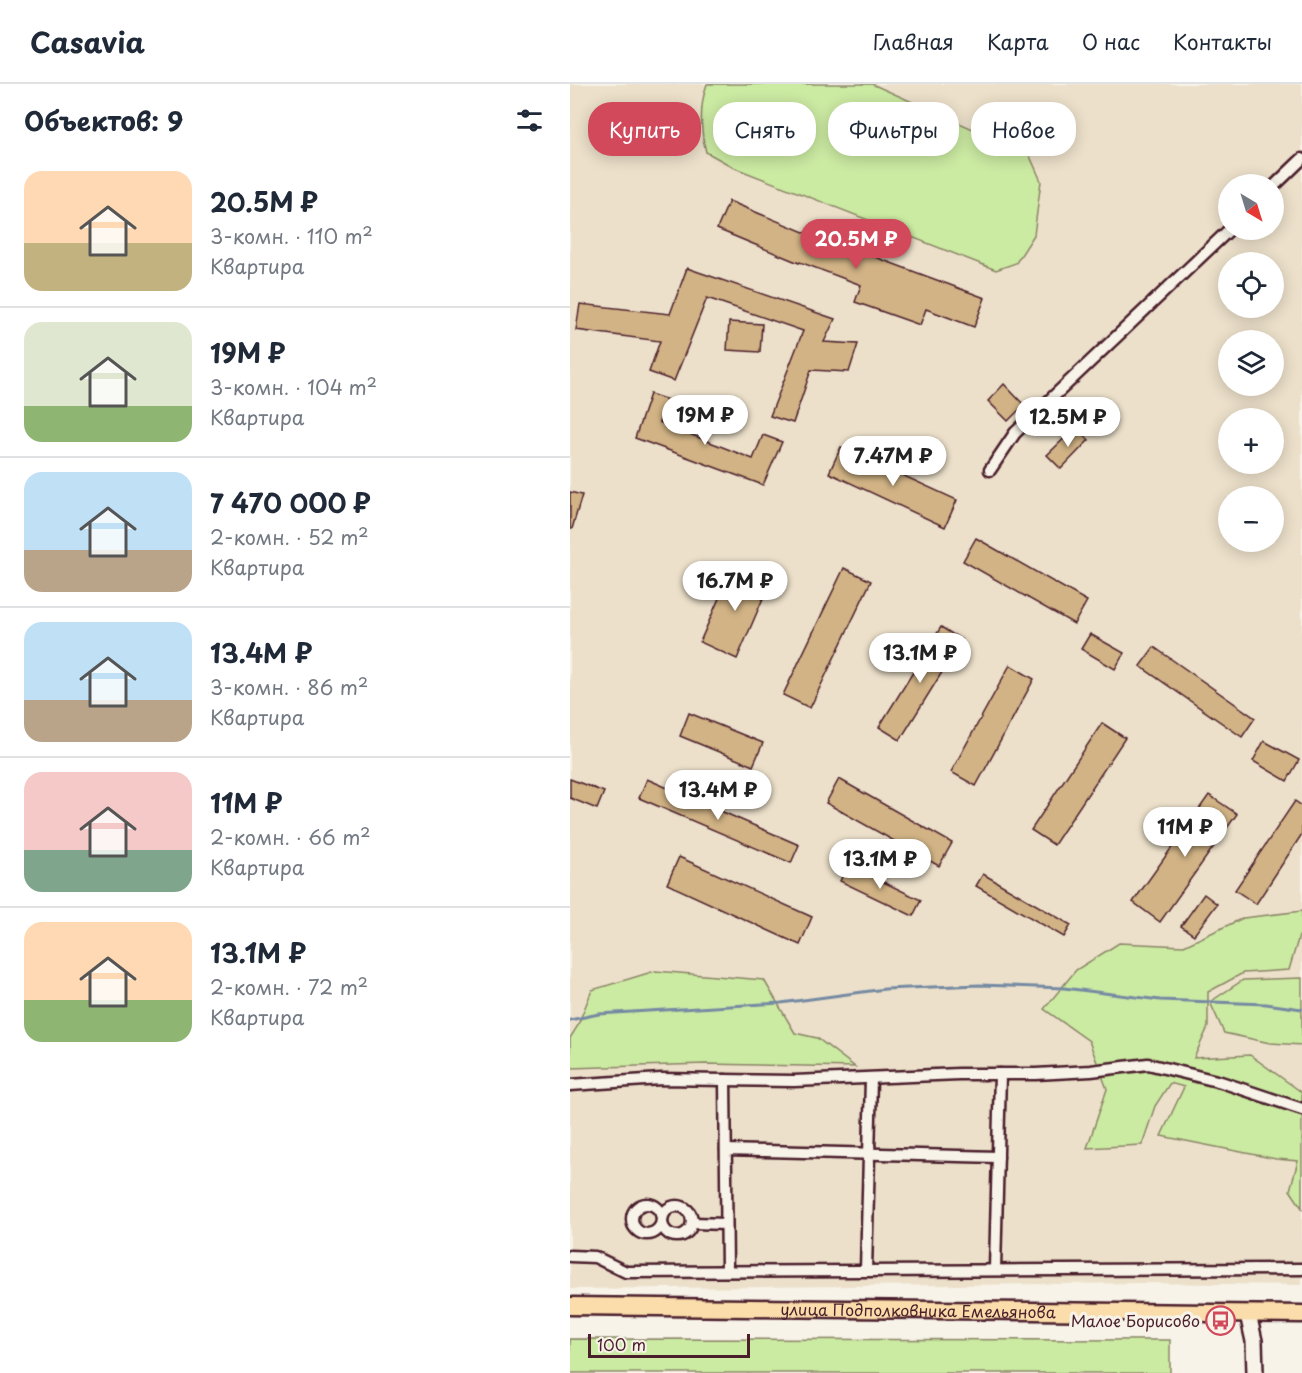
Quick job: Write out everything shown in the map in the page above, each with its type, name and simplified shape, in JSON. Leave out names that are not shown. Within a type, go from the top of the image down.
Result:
[{"type":"main road","name":"улица Подполковника Емельянова","points":[[570,1305],[1302,1314]]},
{"type":"street","points":[[1284,176],[1302,159]]},
{"type":"street","points":[[990,470],[1015,433],[1218,240]]},
{"type":"street","points":[[570,1085],[661,1079],[794,1081],[1091,1071],[1148,1064],[1221,1082],[1302,1109]]},
{"type":"street","points":[[995,1269],[1000,1074]]},
{"type":"street","points":[[866,1270],[871,1078]]},
{"type":"street","points":[[725,1080],[727,1271]]},
{"type":"street","points":[[726,1150],[998,1157]]},
{"type":"street","points":[[678,1206],[687,1209],[693,1218],[693,1223],[692,1228],[684,1235],[675,1236],[666,1232],[662,1221],[664,1212],[678,1206]]},
{"type":"street","points":[[693,1223],[726,1224]]},
{"type":"street","points":[[570,1256],[595,1257],[626,1272],[1302,1269]]},
{"type":"street","points":[[1248,1314],[1254,1341],[1255,1373]]},
{"type":"shaded area","points":[[570,84],[1302,84],[1302,1285],[1142,1283],[570,1289]]},
{"type":"green space","points":[[707,84],[872,84],[912,102],[828,102],[828,156],[959,156],[959,123],[971,128],[971,156],[1030,156],[1041,181],[1034,235],[1016,263],[996,270],[735,168],[713,156],[816,156],[816,102],[713,102],[713,156],[706,152],[702,135],[703,101]]},
{"type":"green space","points":[[1302,911],[1302,935],[1299,936],[1289,970],[1243,973],[1208,992],[1208,1027],[1194,1058],[1250,1055],[1302,1093],[1302,1208],[1290,1190],[1298,1161],[1276,1159],[1161,1136],[1184,1087],[1170,1083],[1155,1106],[1142,1145],[1087,1148],[1107,1089],[1089,1041],[1044,1009],[1076,970],[1119,943],[1184,946],[1243,918]]},
{"type":"green space","points":[[655,971],[764,980],[795,1033],[817,1038],[855,1067],[706,1064],[570,1068],[570,1038],[592,990]]},
{"type":"green space","points":[[1302,978],[1302,1045],[1270,1043],[1224,1033],[1210,1002],[1243,980]]},
{"type":"green space","points":[[570,1339],[1170,1340],[1170,1373],[570,1373]]},
{"type":"building","points":[[729,201],[823,240],[824,238],[985,298],[974,327],[926,309],[920,325],[855,302],[861,285],[799,263],[717,229]]},
{"type":"building","points":[[687,268],[835,319],[824,342],[858,344],[849,372],[811,370],[793,423],[770,416],[803,331],[707,298],[674,381],[649,372],[660,341],[576,330],[580,304],[670,314]]},
{"type":"building","points":[[729,322],[762,324],[760,352],[727,350]]},
{"type":"building","points":[[1004,384],[1024,405],[1008,421],[988,401]]},
{"type":"building","points":[[650,394],[668,400],[659,422],[753,459],[763,435],[782,442],[763,485],[635,438]]},
{"type":"building","points":[[1076,427],[1089,440],[1061,469],[1047,455]]},
{"type":"building","points":[[841,447],[957,500],[945,527],[829,473]]},
{"type":"building","points":[[570,492],[582,495],[572,529],[570,529]]},
{"type":"building","points":[[976,538],[1087,601],[1074,624],[963,561]]},
{"type":"building","points":[[733,566],[770,582],[737,659],[700,642]]},
{"type":"building","points":[[844,568],[871,581],[810,708],[783,695]]},
{"type":"building","points":[[941,627],[962,640],[900,740],[879,727]]},
{"type":"building","points":[[1090,634],[1124,653],[1115,669],[1081,649]]},
{"type":"building","points":[[1154,647],[1255,718],[1242,737],[1140,666]]},
{"type":"building","points":[[1010,665],[1034,679],[976,786],[951,772]]},
{"type":"building","points":[[689,713],[763,743],[753,766],[680,736]]},
{"type":"building","points":[[1102,723],[1125,738],[1054,845],[1031,830]]},
{"type":"building","points":[[1264,741],[1299,760],[1287,781],[1253,761]]},
{"type":"building","points":[[570,779],[604,792],[597,809],[570,798]]},
{"type":"building","points":[[647,779],[799,845],[791,863],[639,798]]},
{"type":"building","points":[[839,779],[952,843],[939,866],[826,803]]},
{"type":"building","points":[[1209,795],[1237,814],[1160,922],[1133,902]]},
{"type":"building","points":[[1295,801],[1302,806],[1302,834],[1256,904],[1235,890]]},
{"type":"building","points":[[679,857],[812,917],[800,945],[667,884]]},
{"type":"building","points":[[848,865],[921,900],[913,916],[840,881]]},
{"type":"building","points":[[983,874],[1071,925],[1064,937],[976,886]]},
{"type":"building","points":[[1204,894],[1217,904],[1194,935],[1181,926]]},
{"type":"waterway","points":[[570,1020],[599,1014],[781,1003],[885,989],[979,985],[1064,988],[1160,1000],[1266,1004],[1302,1009]]},
{"type":"place","name":"Малое Борисово","points":[[1221,1320]]}]
